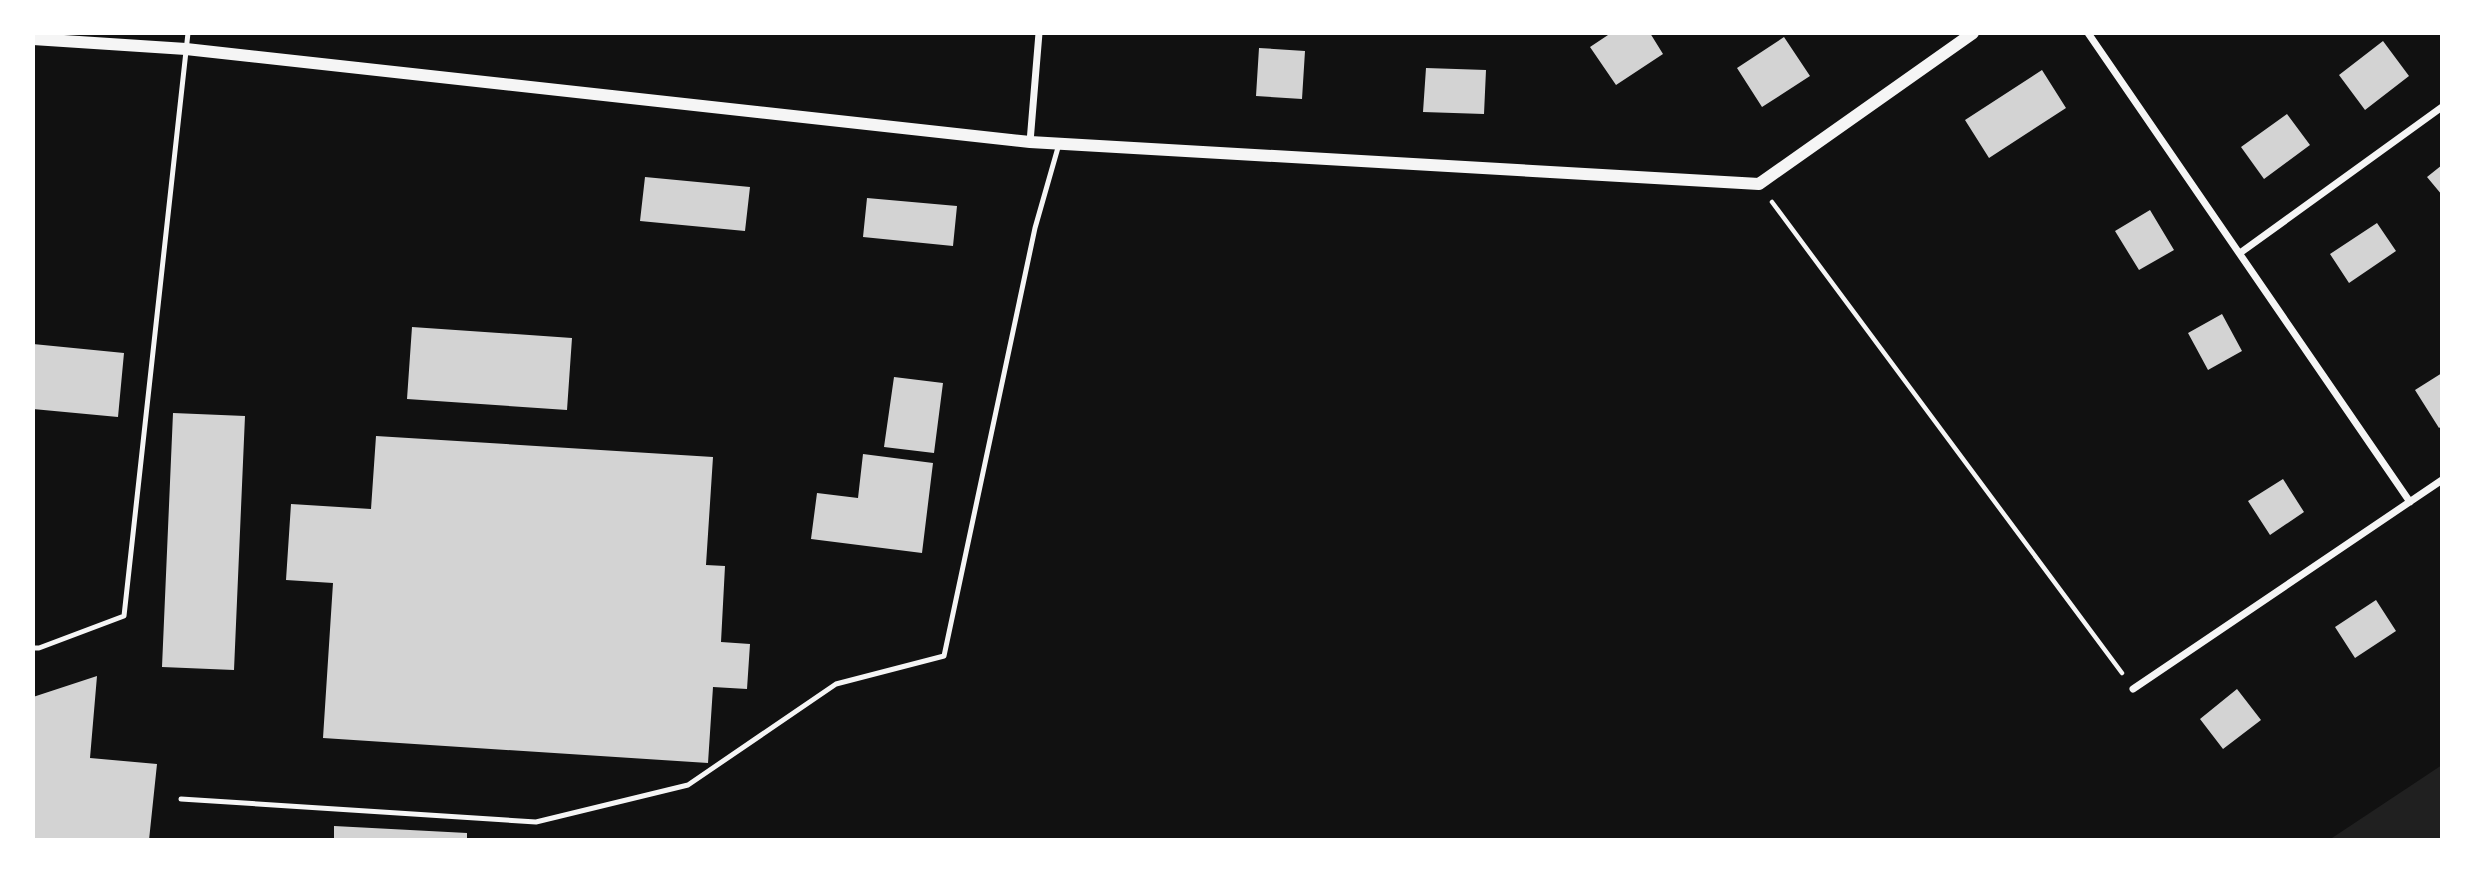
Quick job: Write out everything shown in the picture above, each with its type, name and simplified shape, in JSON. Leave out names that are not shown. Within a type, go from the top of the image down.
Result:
[{"type":"street","points":[[1030,142],[1039,33]]},
{"type":"street","points":[[33,39],[186,49],[1030,142],[1759,184],[1973,33]]},
{"type":"street","points":[[2088,33],[2410,502]]},
{"type":"street","points":[[2240,253],[2442,107]]},
{"type":"street","points":[[2133,689],[2442,480]]},
{"type":"lane","points":[[33,648],[124,616],[188,33]]},
{"type":"lane","points":[[181,799],[536,822],[688,785],[836,684],[944,656],[1035,228],[1059,144]]},
{"type":"path","points":[[1759,184],[2133,689]]},
{"type":"shaded area","points":[[2442,765],[2442,840],[2329,840]]},
{"type":"building","points":[[1611,33],[1650,33],[1663,54],[1616,85],[1590,47]]},
{"type":"building","points":[[1784,37],[1810,76],[1762,107],[1737,68]]},
{"type":"building","points":[[2383,41],[2409,76],[2365,110],[2339,75]]},
{"type":"building","points":[[1259,48],[1305,51],[1302,99],[1256,96]]},
{"type":"building","points":[[1426,68],[1486,70],[1484,114],[1423,112]]},
{"type":"building","points":[[2042,70],[2066,108],[1989,158],[1965,120]]},
{"type":"building","points":[[2287,114],[2310,145],[2264,179],[2241,147]]},
{"type":"building","points":[[2442,165],[2442,195],[2427,177]]},
{"type":"building","points":[[645,177],[750,187],[745,231],[640,221]]},
{"type":"building","points":[[867,198],[957,206],[953,246],[863,237]]},
{"type":"building","points":[[2150,210],[2174,250],[2139,270],[2115,231]]},
{"type":"building","points":[[2377,223],[2396,251],[2349,283],[2330,254]]},
{"type":"building","points":[[2222,314],[2242,351],[2208,370],[2188,333]]},
{"type":"building","points":[[412,327],[572,338],[567,410],[407,399]]},
{"type":"building","points":[[33,344],[124,353],[118,417],[33,409]]},
{"type":"building","points":[[2442,373],[2442,426],[2439,428],[2415,390]]},
{"type":"building","points":[[894,377],[943,383],[934,453],[884,447]]},
{"type":"building","points":[[173,413],[245,416],[234,670],[162,667]]},
{"type":"building","points":[[376,436],[713,457],[706,565],[725,566],[721,642],[750,644],[747,689],[713,687],[708,763],[323,738],[333,583],[286,580],[291,504],[371,509]]},
{"type":"building","points":[[863,454],[933,463],[922,553],[811,539],[817,493],[858,498]]},
{"type":"building","points":[[2283,479],[2304,512],[2270,535],[2248,501]]},
{"type":"building","points":[[2376,600],[2396,631],[2355,658],[2335,627]]},
{"type":"building","points":[[97,676],[90,758],[157,764],[149,840],[33,840],[33,697]]},
{"type":"building","points":[[2237,689],[2261,720],[2223,749],[2200,719]]},
{"type":"building","points":[[334,826],[467,833],[467,840],[334,840]]}]
